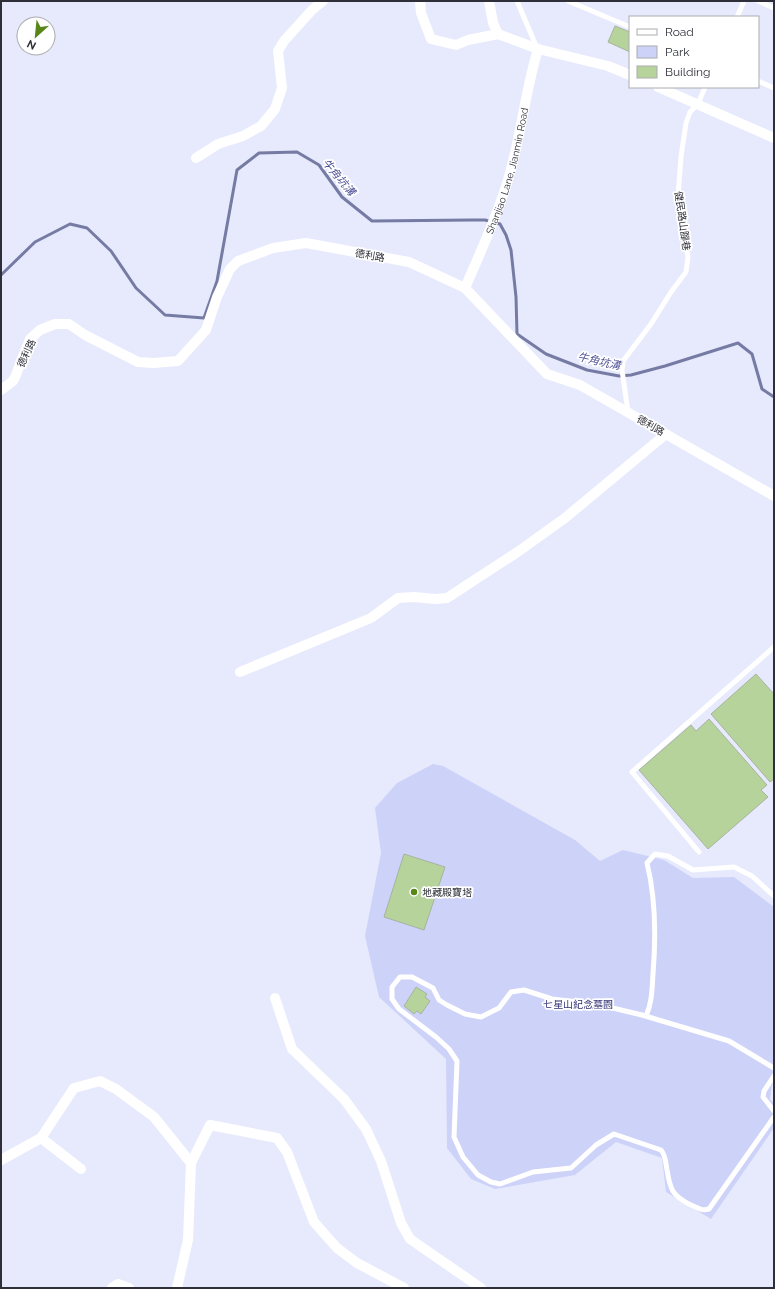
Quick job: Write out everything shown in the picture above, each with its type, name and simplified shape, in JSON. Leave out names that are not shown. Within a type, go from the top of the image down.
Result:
[{"type":"street","points":[[196,158],[218,144],[243,136],[261,126],[276,109],[282,88],[278,51],[312,10],[323,1]]},
{"type":"street","points":[[420,1],[421,14],[431,39],[456,45],[468,40],[498,34],[538,49],[608,66],[629,75]]},
{"type":"street","points":[[489,1],[493,23],[498,34]]},
{"type":"street","name":"Shanjiao Lane, Jianmin Road","points":[[465,288],[508,182],[538,49]]},
{"type":"street","points":[[660,88],[774,138]]},
{"type":"street","name":"德利路","points":[[1,390],[13,381],[30,339],[40,330],[55,324],[69,324],[85,335],[138,362],[154,363],[178,361],[206,330],[230,269],[238,262],[274,248],[306,243],[409,262],[465,288],[547,374],[580,385],[774,496]]},
{"type":"street","points":[[240,672],[371,618],[398,598],[447,598],[519,551],[565,518],[666,434]]},
{"type":"street","points":[[275,998],[292,1048],[344,1099],[366,1129],[381,1161],[401,1222],[410,1239],[481,1288]]},
{"type":"street","points":[[1,1160],[41,1138],[74,1088],[100,1081],[116,1089],[154,1118],[191,1162]]},
{"type":"street","points":[[177,1288],[188,1240],[191,1162],[210,1125],[277,1138],[287,1152],[314,1222],[337,1248],[357,1263],[404,1288]]},
{"type":"street","points":[[41,1138],[81,1169]]},
{"type":"street","points":[[112,1288],[118,1284],[129,1288]]},
{"type":"lane","points":[[517,1],[538,49]]},
{"type":"lane","points":[[568,1],[629,27]]},
{"type":"lane","points":[[737,16],[744,1]]},
{"type":"lane","points":[[758,1],[774,8]]},
{"type":"lane","points":[[759,81],[774,88]]},
{"type":"lane","name":"健民路山腳巷","points":[[628,412],[622,370],[623,361],[651,324],[671,292],[686,272],[688,257],[678,196],[681,157],[686,123],[690,112],[698,104],[705,88]]},
{"type":"lane","points":[[699,852],[632,772],[774,646]]},
{"type":"lane","points":[[646,1016],[650,1005],[656,942],[652,883],[647,863],[655,854],[668,856],[693,870],[734,867],[752,876],[774,896]]},
{"type":"lane","points":[[774,1068],[729,1041],[646,1016],[596,1004],[552,999],[524,990],[511,992],[499,1008],[481,1017],[465,1014],[447,1005],[439,1000],[432,988],[412,977],[400,976],[392,987],[392,999],[399,1009],[436,1037],[449,1049],[457,1061],[454,1137],[463,1157],[478,1175],[491,1182],[500,1184],[533,1172],[571,1168],[596,1145],[614,1134],[661,1150],[665,1155],[670,1186],[673,1193],[702,1210],[709,1209],[774,1117]]},
{"type":"lane","points":[[774,1076],[764,1091],[763,1098],[774,1111]]},
{"type":"green space","name":"七星山紀念墓園","points":[[433,764],[443,766],[575,840],[600,861],[623,850],[664,860],[693,878],[734,877],[774,907],[774,1082],[772,1085],[770,1099],[774,1104],[774,1128],[711,1219],[666,1192],[662,1158],[616,1142],[575,1175],[495,1189],[471,1179],[447,1148],[446,1059],[379,997],[365,936],[381,853],[375,808],[397,783]]},
{"type":"building","points":[[615,26],[629,32],[629,52],[608,42]]},
{"type":"building","points":[[756,674],[774,694],[774,779],[770,782],[711,714]]},
{"type":"building","points":[[709,719],[767,785],[761,790],[768,797],[708,849],[639,770],[691,725],[696,731]]},
{"type":"building","name":"地藏殿寶塔","points":[[404,854],[445,867],[424,930],[384,917]]},
{"type":"building","points":[[416,987],[427,994],[425,997],[430,1001],[421,1014],[417,1011],[414,1014],[404,1006]]},
{"type":"waterway","name":"牛角坑溝","points":[[1,275],[35,242],[70,224],[87,228],[111,251],[136,288],[165,315],[204,318],[217,281],[237,170],[259,153],[297,152],[319,165],[342,197],[372,221],[485,220],[500,224],[506,235],[511,250],[516,297],[517,334],[546,354],[587,370],[619,376],[631,375],[665,366],[738,343],[752,354],[762,389],[774,397]]},
{"type":"place","name":"地藏殿寶塔","points":[[414,892]]}]
